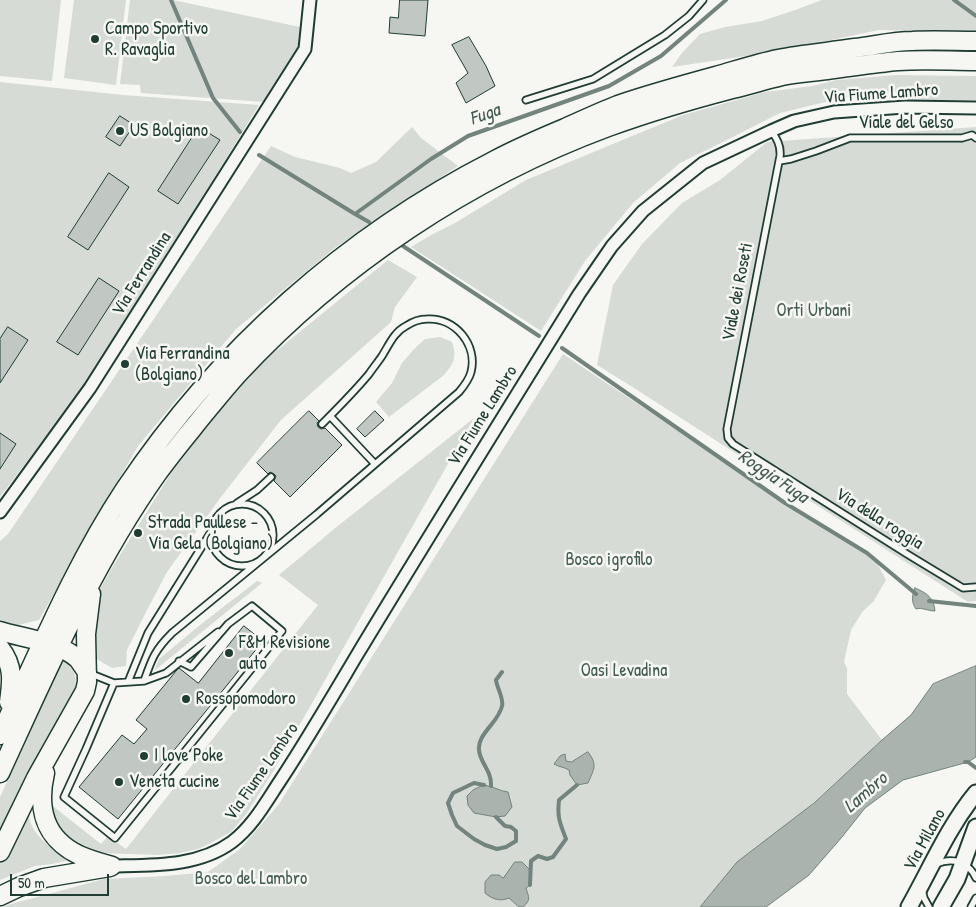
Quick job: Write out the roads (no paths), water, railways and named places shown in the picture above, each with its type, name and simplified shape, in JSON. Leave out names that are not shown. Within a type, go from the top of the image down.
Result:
[{"type":"main road","points":[[0,772],[38,689],[50,645],[78,570],[126,489],[157,445],[223,365],[292,297],[331,264],[414,206],[496,159],[616,106],[685,84],[778,59],[909,41],[976,40]]},
{"type":"main road","points":[[4,727],[50,645],[93,580],[127,520],[158,473],[184,439],[237,375],[283,330],[351,271],[407,231],[445,206],[516,167],[605,128],[683,102],[784,76],[899,61],[976,61]]},
{"type":"main road","points":[[0,852],[23,804],[85,690],[87,682],[86,634],[93,580]]},
{"type":"main road","points":[[0,631],[50,645],[77,659],[87,672]]},
{"type":"main road","points":[[0,648],[9,663],[12,676],[4,727]]},
{"type":"main road","points":[[51,751],[41,787],[42,810],[48,826],[60,842],[72,850],[84,857],[112,866]]},
{"type":"main road","points":[[0,896],[44,878],[112,866]]},
{"type":"street","name":"Via Ferrandina","points":[[0,512],[90,388],[305,49],[310,0]]},
{"type":"street","name":"Via Fiume Lambro","points":[[112,866],[153,865],[193,860],[209,855],[228,844],[248,826],[286,772],[579,294],[612,246],[643,211],[703,163],[794,121],[834,112],[906,107],[976,108]]},
{"type":"street","name":"Via Milano","points":[[909,907],[956,820],[976,793]]},
{"type":"street","points":[[941,907],[957,879],[976,827]]},
{"type":"lane","points":[[526,100],[593,79],[665,35],[689,16],[703,0]]},
{"type":"lane","name":"Viale dei Roseti","points":[[727,428],[779,161],[780,150],[776,138],[771,131]]},
{"type":"lane","name":"Viale del Gelso","points":[[779,161],[816,151],[850,138],[962,138],[972,136],[976,138]]},
{"type":"lane","points":[[144,681],[151,660],[159,645],[460,392],[471,372],[472,356],[467,342],[458,330],[448,323],[436,319],[416,320],[403,327],[393,338],[368,375],[322,424]]},
{"type":"lane","points":[[330,416],[375,464]]},
{"type":"lane","name":"Via della roggia","points":[[727,428],[728,438],[733,444],[923,564],[964,588],[976,587]]},
{"type":"lane","points":[[236,504],[246,503],[256,506],[264,512],[274,530],[274,540],[270,550],[264,558],[247,566],[237,566],[220,558],[211,541],[213,522],[223,510],[236,504],[271,477]]},
{"type":"lane","points":[[128,682],[148,633],[211,532]]},
{"type":"lane","points":[[87,672],[114,683],[144,681],[166,672],[252,606],[282,631],[115,838],[64,797],[114,683]]},
{"type":"lane","points":[[179,661],[191,667],[228,624]]},
{"type":"lane","points":[[930,907],[923,896],[922,889],[927,875],[936,864],[946,861],[962,863],[970,869],[976,878]]},
{"type":"lane","points":[[971,907],[976,898]]},
{"type":"water","points":[[915,588],[929,596],[935,611],[916,609],[912,598]]},
{"type":"water","name":"Lambro","points":[[976,666],[976,757],[968,762],[903,780],[865,808],[809,875],[766,907],[700,907],[737,862],[814,803],[911,715],[933,684]]},
{"type":"water","points":[[588,752],[593,760],[594,767],[588,783],[577,785],[569,770],[554,764],[560,756],[565,754],[566,761],[571,762]]},
{"type":"water","points":[[484,785],[508,792],[512,807],[505,816],[496,817],[474,813],[468,805],[467,796],[473,790]]},
{"type":"water","points":[[515,862],[522,862],[531,871],[530,885],[526,888],[528,901],[523,907],[519,907],[509,898],[496,899],[485,893],[485,882],[491,875],[499,875],[503,878]]},
{"type":"waterway","name":"Fuga","points":[[171,0],[213,98],[240,132]]},
{"type":"waterway","name":"Fuga","points":[[259,155],[355,214],[431,159],[468,136],[609,86],[661,56],[726,0]]},
{"type":"waterway","points":[[954,0],[976,16]]},
{"type":"waterway","points":[[355,214],[369,222]]},
{"type":"waterway","points":[[403,246],[539,336]]},
{"type":"waterway","name":"Roggia Fuga","points":[[562,348],[785,503],[867,553],[916,594]]},
{"type":"waterway","name":"Roggia Fuga","points":[[929,601],[976,606]]},
{"type":"waterway","points":[[491,786],[490,776],[481,759],[479,744],[502,706],[496,680],[502,672]]},
{"type":"waterway","points":[[965,762],[976,768]]},
{"type":"waterway","points":[[484,785],[474,783],[453,793],[448,803],[452,815],[457,826],[474,839],[497,849],[506,847],[516,841],[516,831],[511,827],[505,826],[496,817]]},
{"type":"waterway","points":[[530,885],[531,861],[538,856],[547,859],[553,857],[566,839],[558,811],[559,800],[577,785]]},
{"type":"place","name":"Campo Sportivo R. Ravaglia","points":[[95,39]]},
{"type":"place","name":"US Bolgiano","points":[[120,131]]},
{"type":"place","name":"Via Ferrandina (Bolgiano)","points":[[125,364]]},
{"type":"place","name":"Strada Paullese - Via Gela (Bolgiano)","points":[[138,533]]},
{"type":"place","name":"F&M Revisione auto","points":[[229,653]]},
{"type":"place","name":"Rossopomodoro","points":[[186,699]]},
{"type":"place","name":"I love Poke","points":[[144,756]]},
{"type":"place","name":"Veneta cucine","points":[[119,782]]},
{"type":"park label","name":"Orti Urbani","points":[[814,311]]},
{"type":"park label","name":"Bosco igrofilo","points":[[609,560]]},
{"type":"park label","name":"Oasi Levadina","points":[[624,671]]},
{"type":"park label","name":"Bosco del Lambro","points":[[251,879]]}]
